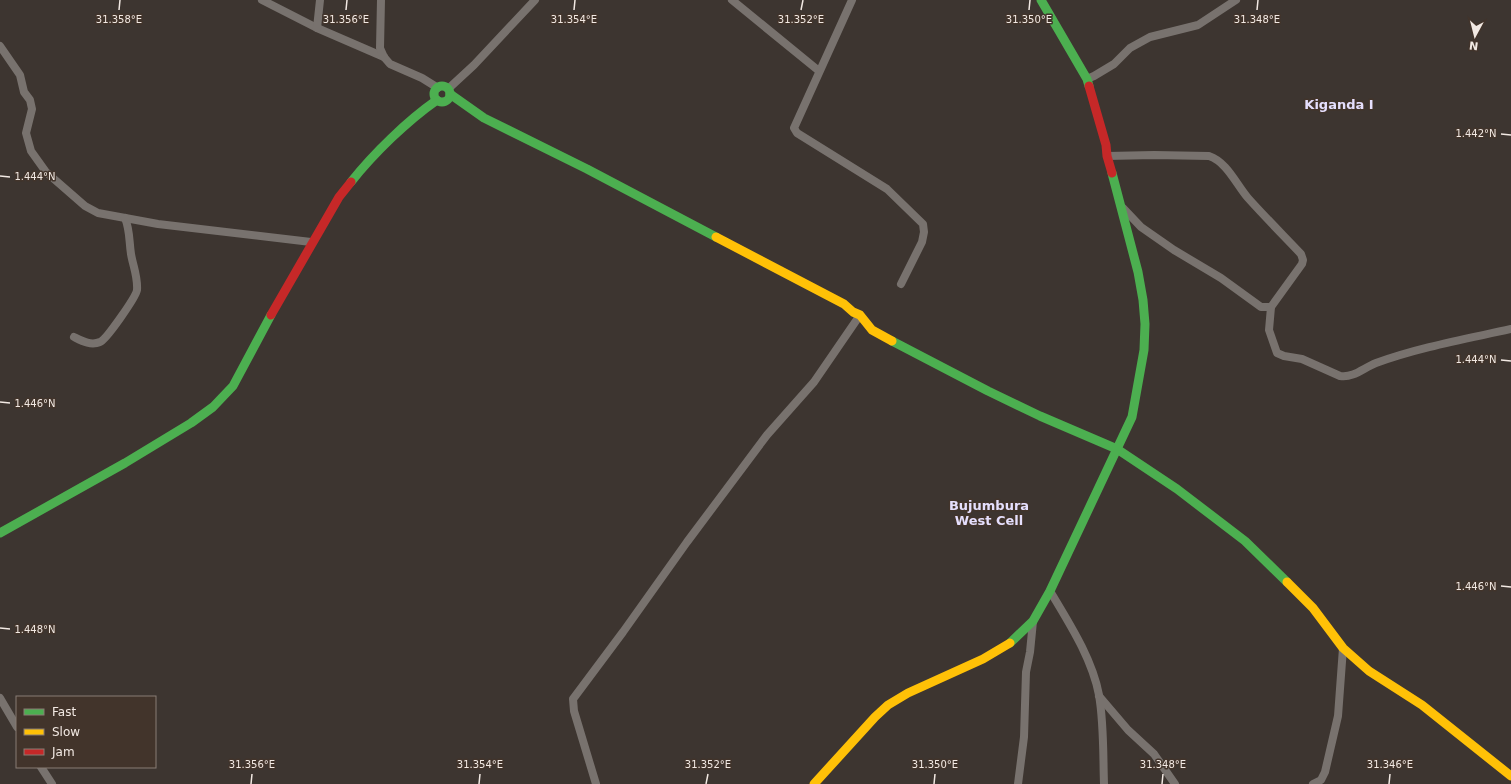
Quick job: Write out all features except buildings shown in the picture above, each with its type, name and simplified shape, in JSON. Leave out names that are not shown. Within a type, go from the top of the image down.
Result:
[{"type":"street","points":[[262,0],[317,28],[384,57]]},
{"type":"street","points":[[317,28],[320,0]]},
{"type":"street","points":[[381,0],[380,48],[384,57],[390,64],[422,78],[438,88],[443,87],[484,118],[580,166],[837,300],[860,315],[872,330],[890,340],[988,391],[1040,416],[1117,449],[1177,489],[1245,541],[1313,608],[1343,648],[1369,671],[1422,705],[1511,776]]},
{"type":"street","points":[[438,88],[434,95],[437,100],[441,102],[448,99],[449,92],[535,0]]},
{"type":"street","points":[[732,0],[819,71]]},
{"type":"street","points":[[852,0],[794,124],[794,130],[887,189],[922,224],[924,232],[922,242],[901,284]]},
{"type":"street","points":[[814,784],[875,717],[888,705],[908,693],[983,659],[1012,642],[1033,621],[1050,591],[1132,417],[1144,350],[1145,324],[1143,300],[1138,272],[1107,156],[1106,145],[1087,79],[1041,0]]},
{"type":"street","points":[[1087,79],[1114,64],[1130,48],[1150,37],[1198,25],[1236,0]]},
{"type":"street","points":[[0,46],[20,75],[24,92],[30,100],[32,109],[26,133],[32,151],[46,172],[85,206],[98,213],[158,224],[311,242]]},
{"type":"street","points":[[0,533],[83,488],[188,426],[210,410],[223,398],[233,386],[311,242],[338,197],[365,164],[423,110],[437,100]]},
{"type":"street","points":[[1107,156],[1209,156],[1216,158],[1221,163],[1247,196],[1301,254],[1303,260],[1302,264],[1271,307],[1269,330],[1277,353],[1284,356],[1302,359],[1340,376],[1346,377],[1352,376],[1375,364],[1416,350],[1511,329]]},
{"type":"street","points":[[1122,208],[1141,227],[1163,242],[1221,278],[1262,307],[1271,307]]},
{"type":"street","points":[[74,337],[87,343],[94,344],[103,341],[137,291],[136,275],[131,256],[128,226],[125,218]]},
{"type":"street","points":[[596,784],[574,711],[573,699],[624,632],[687,542],[762,442],[814,382],[860,315]]},
{"type":"street","points":[[1050,591],[1074,632],[1093,674],[1099,696],[1103,744],[1104,784]]},
{"type":"street","points":[[1018,784],[1024,737],[1026,672],[1030,652],[1033,621]]},
{"type":"street","points":[[1313,784],[1321,780],[1325,772],[1338,716],[1343,648]]},
{"type":"street","points":[[1099,696],[1128,730],[1154,754],[1175,784]]},
{"type":"street","points":[[0,698],[16,724]]},
{"type":"street","points":[[43,768],[52,784]]},
{"type":"traffic: fast","points":[[1041,0],[1087,79],[1089,86]]},
{"type":"traffic: fast","points":[[442,86],[449,91],[450,94],[445,101],[442,102],[435,97],[434,94],[439,87],[442,86]]},
{"type":"traffic: fast","points":[[450,94],[484,118],[587,169],[716,237]]},
{"type":"traffic: fast","points":[[351,182],[391,138],[437,100]]},
{"type":"traffic: fast","points":[[1010,643],[1033,621],[1050,591],[1132,417],[1144,350],[1145,324],[1143,300],[1138,272],[1112,173]]},
{"type":"traffic: fast","points":[[0,533],[125,463],[191,423],[213,407],[233,386],[271,315]]},
{"type":"traffic: fast","points":[[892,341],[988,391],[1040,416],[1117,449],[1177,489],[1245,541],[1287,582]]},
{"type":"traffic: slow","points":[[716,237],[844,304],[853,312],[860,315],[872,330],[892,341]]},
{"type":"traffic: slow","points":[[1287,582],[1313,608],[1343,648],[1369,671],[1422,705],[1511,776]]},
{"type":"traffic: slow","points":[[814,784],[875,717],[888,705],[908,693],[983,659],[1010,643]]},
{"type":"traffic: jam","points":[[1089,86],[1106,145],[1107,156],[1112,173]]},
{"type":"traffic: jam","points":[[271,315],[339,197],[351,182]]},
{"type":"district","name":"Kiganda I","points":[[1339,104]]},
{"type":"district","name":"Bujumbura West Cell","points":[[989,512]]}]
